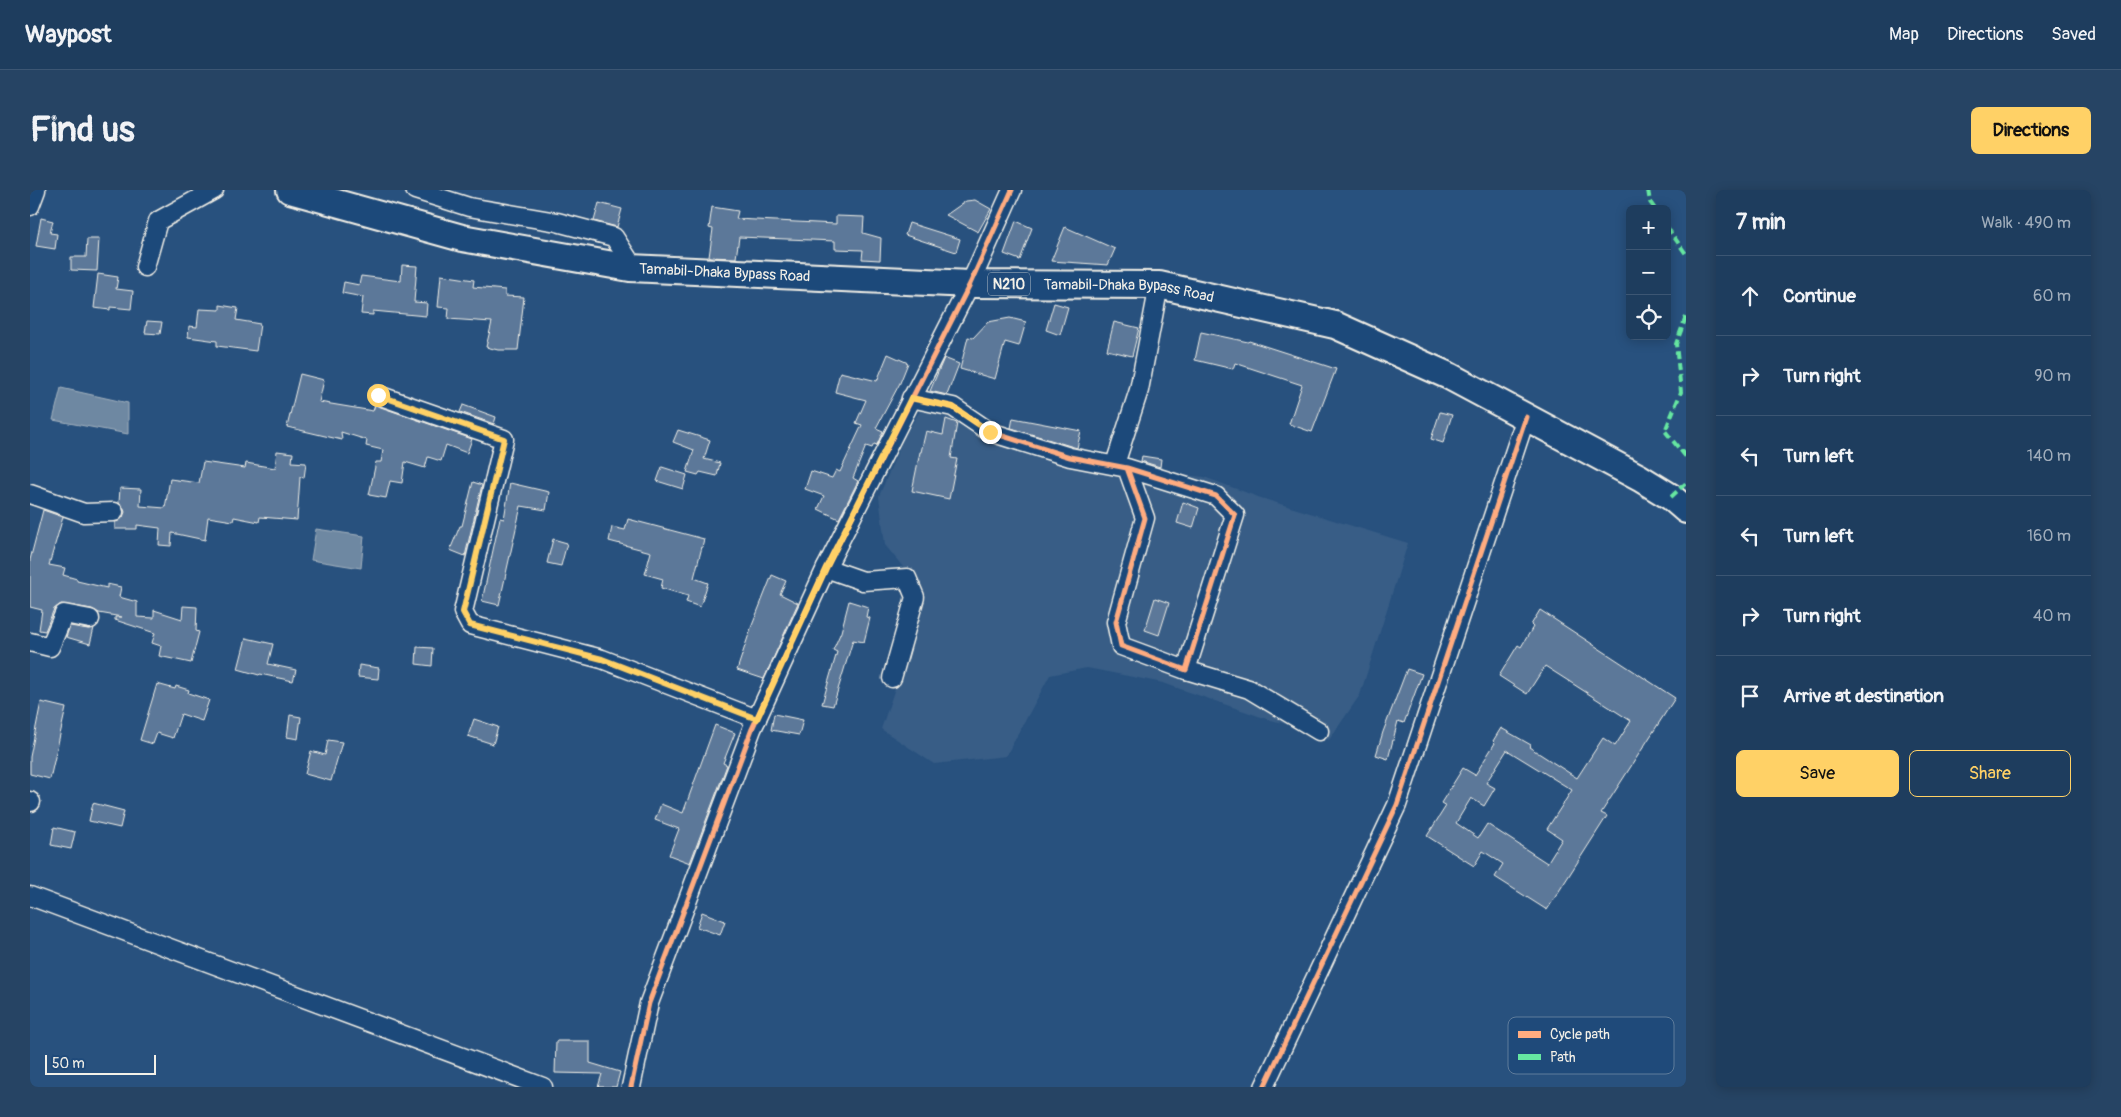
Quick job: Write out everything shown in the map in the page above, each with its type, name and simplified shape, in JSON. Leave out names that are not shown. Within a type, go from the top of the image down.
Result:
[{"type":"highway","name":"Tamabil-Dhaka Bypass Road","points":[[290,190],[462,238],[634,268],[970,284],[1159,285],[1335,325],[1449,376],[1640,478],[1671,497],[1686,510]]},
{"type":"street","points":[[30,206],[36,190]]},
{"type":"street","points":[[146,267],[158,221],[214,190]]},
{"type":"street","points":[[415,190],[469,208],[557,222],[614,237],[634,268]]},
{"type":"street","points":[[631,1087],[649,1003],[757,719],[826,568],[970,284],[1012,190]]},
{"type":"street","points":[[1159,285],[1139,390],[1121,464],[1145,518],[1116,622],[1120,646],[1186,670],[1248,689],[1319,731]]},
{"type":"street","points":[[378,395],[504,439],[463,612],[470,625],[602,659],[757,719]]},
{"type":"street","points":[[911,398],[953,407],[990,432],[1070,457],[1121,464],[1216,496],[1234,515],[1186,670]]},
{"type":"street","points":[[1264,1087],[1398,805],[1526,417]]},
{"type":"street","points":[[30,494],[84,513],[114,512]]},
{"type":"street","points":[[826,568],[863,582],[907,578],[914,598],[892,678]]},
{"type":"street","points":[[30,642],[50,648],[64,614],[90,619]]},
{"type":"street","points":[[30,896],[543,1087]]},
{"type":"shaded area","points":[[61,388],[128,403],[128,434],[53,420]]},
{"type":"shaded area","points":[[923,406],[961,419],[975,436],[1075,463],[1204,477],[1261,498],[1408,543],[1360,695],[1329,740],[1297,727],[1267,719],[1163,683],[1087,668],[1050,675],[1006,756],[934,764],[881,729],[907,653],[920,588],[885,545],[879,496],[904,437]]},
{"type":"shaded area","points":[[316,529],[364,536],[361,568],[311,560]]},
{"type":"building","points":[[975,200],[991,209],[978,232],[946,215],[966,201]]},
{"type":"building","points":[[599,203],[622,209],[617,227],[594,221]]},
{"type":"building","points":[[712,207],[738,211],[736,219],[836,224],[836,216],[864,217],[863,233],[881,238],[880,260],[862,259],[863,250],[835,249],[835,241],[739,237],[736,258],[709,257],[713,229],[709,228]]},
{"type":"building","points":[[41,218],[53,221],[50,233],[57,234],[55,249],[36,246]]},
{"type":"building","points":[[1016,221],[1032,228],[1020,260],[1004,254]]},
{"type":"building","points":[[909,223],[960,239],[956,252],[905,235]]},
{"type":"building","points":[[1065,227],[1115,249],[1108,265],[1051,261]]},
{"type":"building","points":[[87,239],[99,239],[97,271],[71,270],[71,257],[86,257]]},
{"type":"building","points":[[402,265],[417,266],[414,302],[427,303],[426,316],[373,311],[373,315],[361,314],[363,297],[342,293],[344,282],[359,285],[361,276],[401,281]]},
{"type":"building","points":[[98,274],[118,277],[116,289],[133,291],[131,309],[110,307],[110,310],[94,308]]},
{"type":"building","points":[[441,275],[474,280],[473,287],[505,290],[505,296],[524,297],[518,350],[498,350],[486,347],[492,322],[448,319],[449,308],[438,307]]},
{"type":"building","points":[[1054,303],[1068,307],[1060,335],[1046,330]]},
{"type":"building","points":[[220,305],[238,308],[236,320],[260,324],[256,351],[217,346],[217,341],[188,337],[189,326],[197,327],[199,309],[220,310]]},
{"type":"building","points":[[1010,318],[1026,322],[1019,346],[1005,342],[995,379],[960,369],[968,337],[973,338],[988,322]]},
{"type":"building","points":[[147,321],[162,322],[160,334],[145,333]]},
{"type":"building","points":[[1114,322],[1139,328],[1132,356],[1107,350]]},
{"type":"building","points":[[1201,332],[1249,341],[1336,369],[1312,432],[1289,424],[1302,385],[1235,363],[1233,369],[1195,360]]},
{"type":"building","points":[[888,354],[908,363],[900,383],[876,428],[883,431],[877,445],[874,444],[872,448],[866,446],[853,478],[858,481],[839,519],[818,509],[824,496],[805,489],[811,471],[832,478],[836,470],[840,472],[862,425],[856,423],[866,400],[835,392],[840,372],[877,381]]},
{"type":"building","points":[[944,358],[959,364],[947,395],[930,391]]},
{"type":"building","points":[[300,374],[324,380],[319,402],[373,411],[375,405],[472,439],[467,453],[446,445],[441,461],[428,457],[425,468],[405,462],[402,483],[390,481],[386,498],[369,495],[376,462],[381,462],[383,450],[366,446],[367,440],[341,432],[342,440],[287,427]]},
{"type":"building","points":[[463,405],[496,417],[494,424],[460,412]]},
{"type":"building","points":[[1440,412],[1452,415],[1443,443],[1431,439]]},
{"type":"building","points":[[1013,418],[1081,431],[1077,448],[1011,428]]},
{"type":"building","points":[[946,419],[957,423],[951,458],[957,459],[949,499],[912,491],[926,431],[943,435]]},
{"type":"building","points":[[678,430],[710,440],[704,459],[720,463],[717,476],[700,472],[698,475],[687,472],[694,450],[673,442]]},
{"type":"building","points":[[277,451],[293,453],[292,462],[306,463],[304,478],[300,477],[297,520],[260,517],[259,522],[234,517],[233,521],[208,517],[205,540],[172,533],[171,546],[159,545],[160,528],[137,525],[137,529],[115,529],[115,522],[123,517],[125,512],[119,503],[120,488],[141,489],[140,506],[165,508],[170,479],[199,483],[203,462],[245,468],[246,463],[275,468]]},
{"type":"building","points":[[1142,456],[1161,459],[1160,467],[1141,461]]},
{"type":"building","points":[[662,467],[687,475],[683,489],[657,481]]},
{"type":"building","points":[[473,482],[482,485],[465,556],[450,550],[460,526],[462,526]]},
{"type":"building","points":[[510,483],[549,492],[546,510],[521,506],[499,605],[482,601],[500,518],[504,519]]},
{"type":"building","points":[[1183,502],[1199,508],[1193,528],[1177,523]]},
{"type":"building","points":[[43,510],[63,517],[49,565],[65,568],[63,575],[77,579],[77,581],[107,588],[107,584],[121,587],[119,597],[137,602],[137,617],[154,618],[154,610],[182,619],[183,606],[197,607],[196,631],[199,632],[191,663],[159,656],[161,646],[152,643],[155,633],[115,620],[115,617],[122,617],[99,613],[92,609],[61,604],[54,609],[45,631],[39,630],[42,610],[30,607],[30,560]]},
{"type":"building","points":[[628,519],[704,539],[694,578],[708,583],[700,607],[686,602],[688,596],[661,588],[663,579],[645,574],[651,552],[609,541],[612,527],[625,530]]},
{"type":"building","points":[[553,539],[567,543],[561,566],[547,563]]},
{"type":"building","points":[[772,575],[786,581],[780,594],[798,603],[764,679],[737,670]]},
{"type":"building","points":[[1155,598],[1169,603],[1159,635],[1145,630]]},
{"type":"building","points":[[849,601],[868,607],[866,617],[870,618],[864,642],[853,640],[833,706],[822,704],[837,652],[833,650],[841,632]]},
{"type":"building","points":[[1540,610],[1675,698],[1601,813],[1607,816],[1547,910],[1495,877],[1503,864],[1483,851],[1474,866],[1427,836],[1446,806],[1441,803],[1463,768],[1475,775],[1495,743],[1493,741],[1501,728],[1531,745],[1529,747],[1577,778],[1603,738],[1615,746],[1631,721],[1545,666],[1527,694],[1499,676],[1518,645],[1521,647],[1533,627],[1531,625]],"holes":[[[1507,750],[1572,790],[1547,829],[1562,839],[1547,863],[1487,824],[1478,838],[1456,823],[1471,798],[1484,806],[1495,788],[1486,783]]]},
{"type":"building","points":[[70,626],[94,628],[90,644],[66,637]]},
{"type":"building","points":[[246,638],[273,644],[268,664],[296,670],[293,681],[238,669]]},
{"type":"building","points":[[417,647],[433,648],[432,666],[416,664]]},
{"type":"building","points":[[359,665],[379,668],[378,679],[358,677]]},
{"type":"building","points":[[1407,669],[1422,674],[1404,723],[1398,721],[1388,759],[1376,755]]},
{"type":"building","points":[[157,684],[175,689],[176,686],[189,690],[188,693],[209,700],[202,721],[181,714],[173,738],[157,733],[153,744],[140,740]]},
{"type":"building","points":[[41,702],[66,708],[50,779],[30,774],[30,757]]},
{"type":"building","points":[[774,714],[803,720],[799,735],[771,730]]},
{"type":"building","points":[[290,715],[301,717],[298,739],[287,737]]},
{"type":"building","points":[[474,719],[498,727],[493,744],[468,736]]},
{"type":"building","points":[[715,725],[735,733],[723,763],[727,765],[690,863],[669,855],[679,829],[655,820],[661,804],[683,813]]},
{"type":"building","points":[[328,740],[342,742],[331,781],[305,774],[311,751],[325,755]]},
{"type":"building","points":[[93,803],[124,811],[120,828],[89,821]]},
{"type":"building","points":[[54,827],[75,832],[71,849],[51,845]]},
{"type":"building","points":[[702,912],[725,921],[720,935],[697,927]]},
{"type":"building","points":[[556,1041],[590,1041],[590,1063],[620,1072],[616,1087],[598,1087],[602,1074],[555,1073]]},
{"type":"marked path","points":[[1648,190],[1652,205]]},
{"type":"marked path","points":[[1671,233],[1686,254]]},
{"type":"marked path","points":[[1686,317],[1676,344],[1681,392],[1665,431],[1686,457]]},
{"type":"marked path","points":[[1671,497],[1686,483]]},
{"type":"cycle path","points":[[631,1087],[649,1003],[752,729],[826,568],[970,284],[1012,190]]},
{"type":"cycle path","points":[[911,398],[953,407],[990,432],[1070,457],[1127,468],[1145,518],[1116,622],[1121,646],[1186,670],[1235,515],[1216,496],[1127,468]]},
{"type":"cycle path","points":[[1264,1087],[1397,805],[1526,417]]},
{"type":"route","points":[[378,395],[504,439],[463,612],[470,625],[602,659],[757,719],[826,568],[911,398],[953,407],[990,432]]}]
